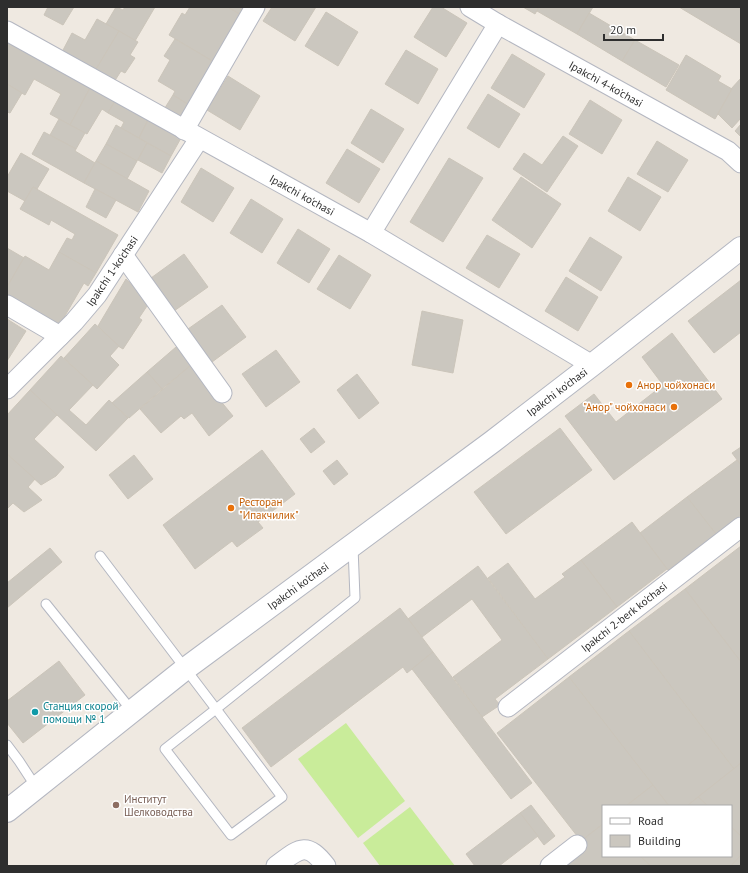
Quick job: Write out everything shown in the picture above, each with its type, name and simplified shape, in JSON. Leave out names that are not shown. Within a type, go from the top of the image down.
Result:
[{"type":"main road","name":"Ipakchi ko'chasi","points":[[7,811],[185,669],[353,546],[592,365],[741,248]]},
{"type":"street","name":"Ipakchi 1-ko'chasi","points":[[7,389],[74,322],[93,300],[123,255],[192,134],[255,7]]},
{"type":"street","name":"Ipakchi 4-ko'chasi","points":[[470,7],[728,151],[741,163]]},
{"type":"street","points":[[371,234],[498,24]]},
{"type":"street","name":"Ipakchi ko'chasi","points":[[7,31],[371,234],[592,365]]},
{"type":"street","points":[[123,255],[222,393]]},
{"type":"street","points":[[7,306],[60,336]]},
{"type":"street","name":"Ipakchi 2-berk ko'chasi","points":[[508,707],[741,527]]},
{"type":"street","points":[[550,866],[577,845]]},
{"type":"street","points":[[276,866],[300,850],[309,850],[317,855],[326,866]]},
{"type":"lane","points":[[100,556],[216,709],[282,797],[231,836],[164,749],[216,709],[355,598],[353,546]]},
{"type":"lane","points":[[46,604],[132,711]]},
{"type":"lane","points":[[7,745],[20,761],[36,787]]},
{"type":"green space","points":[[346,723],[405,801],[358,838],[298,759]]},
{"type":"green space","points":[[410,807],[455,866],[380,866],[363,843]]},
{"type":"building","points":[[48,7],[74,7],[63,25],[44,15]]},
{"type":"building","points":[[116,7],[123,10],[125,7],[155,7],[135,41],[106,24]]},
{"type":"building","points":[[190,7],[228,7],[241,15],[214,62],[169,35],[182,13],[185,15]]},
{"type":"building","points":[[228,7],[244,7],[240,14]]},
{"type":"building","points":[[272,7],[316,7],[295,41],[263,21]]},
{"type":"building","points":[[433,7],[441,7],[467,23],[446,57],[414,37]]},
{"type":"building","points":[[523,7],[539,7],[535,14]]},
{"type":"building","points":[[539,7],[593,7],[577,34],[537,11]]},
{"type":"building","points":[[679,7],[741,7],[741,44]]},
{"type":"building","points":[[326,12],[358,32],[338,66],[305,46]]},
{"type":"building","points":[[589,13],[635,40],[622,61],[577,34]]},
{"type":"building","points":[[97,19],[119,31],[95,71],[62,52],[72,33],[85,40]]},
{"type":"building","points":[[119,31],[138,42],[130,55],[135,58],[125,73],[121,71],[114,82],[95,71]]},
{"type":"building","points":[[175,39],[214,62],[189,105],[173,95],[175,91],[158,81],[170,60],[164,56]]},
{"type":"building","points":[[635,40],[679,65],[666,87],[622,61]]},
{"type":"building","points":[[7,41],[90,88],[70,125],[50,114],[61,94],[34,79],[25,95],[7,84]]},
{"type":"building","points":[[406,50],[438,69],[418,104],[385,84]]},
{"type":"building","points":[[512,54],[545,74],[524,108],[491,88]]},
{"type":"building","points":[[686,55],[721,76],[718,81],[732,89],[715,119],[666,90]]},
{"type":"building","points":[[228,76],[260,96],[240,130],[207,110]]},
{"type":"building","points":[[741,78],[741,118],[732,128],[718,114],[731,89]]},
{"type":"building","points":[[7,84],[22,93],[10,113],[7,112]]},
{"type":"building","points":[[90,88],[115,101],[108,113],[102,109],[87,134],[70,125]]},
{"type":"building","points":[[488,94],[520,114],[499,148],[467,128]]},
{"type":"building","points":[[173,95],[192,107],[183,123],[163,111]]},
{"type":"building","points":[[590,100],[622,120],[602,154],[569,134]]},
{"type":"building","points":[[115,101],[148,120],[139,138],[121,128],[124,122],[108,113]]},
{"type":"building","points":[[371,109],[404,129],[383,163],[351,143]]},
{"type":"building","points":[[59,119],[85,133],[76,149],[50,135]]},
{"type":"building","points":[[148,120],[181,138],[171,156],[139,138]]},
{"type":"building","points":[[741,124],[741,137],[735,131]]},
{"type":"building","points":[[116,125],[147,143],[137,161],[106,144]]},
{"type":"building","points":[[44,132],[76,149],[75,151],[95,163],[84,183],[32,154]]},
{"type":"building","points":[[563,136],[578,146],[547,192],[513,169],[524,153],[542,165]]},
{"type":"building","points":[[657,141],[688,160],[668,192],[637,174]]},
{"type":"building","points":[[147,143],[171,156],[162,173],[138,160]]},
{"type":"building","points":[[106,144],[137,161],[127,179],[96,161]]},
{"type":"building","points":[[347,149],[380,169],[359,203],[326,183]]},
{"type":"building","points":[[21,153],[49,169],[37,189],[33,187],[25,201],[7,191],[7,177]]},
{"type":"building","points":[[449,158],[483,178],[443,242],[410,222]]},
{"type":"building","points":[[96,161],[149,191],[138,212],[84,183]]},
{"type":"building","points":[[201,168],[234,188],[213,222],[181,202]]},
{"type":"building","points":[[521,177],[561,204],[532,248],[492,220]]},
{"type":"building","points":[[628,177],[661,197],[640,231],[608,211]]},
{"type":"building","points":[[33,187],[118,235],[96,273],[59,252],[67,238],[72,240],[75,234],[51,220],[49,225],[20,209]]},
{"type":"building","points":[[95,189],[116,200],[106,218],[86,207]]},
{"type":"building","points":[[251,199],[283,219],[262,253],[230,233]]},
{"type":"building","points":[[298,229],[330,249],[309,283],[277,263]]},
{"type":"building","points":[[487,235],[520,254],[499,288],[466,268]]},
{"type":"building","points":[[590,237],[622,257],[601,291],[569,271]]},
{"type":"building","points":[[7,248],[24,258],[7,287]]},
{"type":"building","points":[[59,252],[96,273],[88,286],[84,283],[59,326],[7,295],[7,287],[25,256],[49,270]]},
{"type":"building","points":[[184,254],[208,287],[174,311],[151,278]]},
{"type":"building","points":[[339,255],[371,275],[350,309],[317,289]]},
{"type":"building","points":[[566,277],[598,297],[578,331],[545,311]]},
{"type":"building","points":[[126,279],[149,303],[139,318],[142,320],[123,349],[98,326]]},
{"type":"building","points":[[741,280],[741,332],[714,353],[688,321]]},
{"type":"building","points":[[222,305],[246,337],[212,362],[188,329]]},
{"type":"building","points":[[422,311],[463,320],[453,373],[412,365]]},
{"type":"building","points":[[7,319],[26,331],[7,361]]},
{"type":"building","points":[[95,324],[119,346],[110,356],[119,365],[97,389],[64,358]]},
{"type":"building","name":"\"Анор\" чойхонаси","points":[[672,333],[722,399],[614,480],[565,416],[594,394],[616,422],[663,385],[642,357]]},
{"type":"building","points":[[176,347],[191,365],[162,389],[147,372]]},
{"type":"building","points":[[276,350],[300,382],[266,407],[242,374]]},
{"type":"building","points":[[61,356],[93,385],[69,410],[86,425],[109,400],[128,418],[96,451],[30,390]]},
{"type":"building","points":[[191,365],[233,416],[209,436],[192,413],[184,419],[181,416],[161,433],[140,409]]},
{"type":"building","points":[[147,372],[162,389],[129,418],[112,403]]},
{"type":"building","points":[[357,374],[379,403],[359,419],[337,390]]},
{"type":"building","points":[[30,390],[57,415],[34,439],[64,467],[56,476],[41,485],[7,454],[7,415]]},
{"type":"building","points":[[314,428],[325,442],[311,453],[300,439]]},
{"type":"building","points":[[560,428],[592,470],[506,534],[474,492]]},
{"type":"building","points":[[741,447],[741,465],[732,453]]},
{"type":"building","name":"Ресторан \"Ипакчилик\"","points":[[262,450],[295,494],[258,522],[263,528],[237,547],[232,541],[195,569],[163,525]]},
{"type":"building","points":[[7,454],[35,479],[28,487],[42,500],[24,512],[13,503],[7,509]]},
{"type":"building","points":[[134,455],[153,479],[128,499],[109,475]]},
{"type":"building","points":[[337,460],[348,474],[334,485],[323,471]]},
{"type":"building","points":[[737,460],[741,465],[741,515],[716,534],[687,497]]},
{"type":"building","points":[[687,497],[716,534],[668,570],[640,533]]},
{"type":"building","points":[[632,522],[667,569],[617,607],[581,560]]},
{"type":"building","points":[[741,546],[741,662],[685,589]]},
{"type":"building","points":[[50,548],[62,562],[7,608],[7,583]]},
{"type":"building","points":[[581,560],[617,607],[548,659],[488,578],[508,563],[535,599],[565,577],[562,574]]},
{"type":"building","points":[[478,566],[548,659],[495,699],[500,705],[482,717],[453,677],[502,640],[472,599],[422,637],[408,619]]},
{"type":"building","points":[[685,589],[741,662],[741,763],[734,769],[629,631]]},
{"type":"building","points":[[400,608],[433,652],[407,673],[403,667],[271,767],[242,728]]},
{"type":"building","points":[[629,631],[734,769],[688,805],[668,805],[569,677]]},
{"type":"building","points":[[433,652],[532,783],[511,799],[412,669]]},
{"type":"building","name":"Станция скорой помощи № 1","points":[[59,661],[85,695],[23,743],[7,723],[7,701]]},
{"type":"building","points":[[569,677],[653,785],[627,805],[602,805],[602,825],[581,841],[497,733]]},
{"type":"building","points":[[741,763],[741,836],[732,828],[732,805],[707,805],[698,797]]},
{"type":"building","points":[[653,785],[668,805],[627,805]]},
{"type":"building","points":[[698,797],[707,805],[688,805]]},
{"type":"building","points":[[531,805],[555,836],[544,845],[520,813]]},
{"type":"building","points":[[520,813],[538,836],[499,866],[475,866],[466,854]]},
{"type":"building","points":[[602,825],[602,857],[641,857],[651,866],[565,866],[587,849],[581,841]]},
{"type":"building","points":[[732,828],[741,836],[741,855],[731,866],[651,866],[641,857],[732,857]]},
{"type":"building","points":[[741,855],[741,866],[731,866]]},
{"type":"place","name":"Анор чойхонаси","points":[[629,385]]},
{"type":"place","name":"\"Анор\" чойхонаси","points":[[674,407]]},
{"type":"place","name":"Ресторан \"Ипакчилик\"","points":[[231,508]]},
{"type":"place","name":"Станция скорой помощи № 1","points":[[35,712]]},
{"type":"place","name":"Институт Шелководства","points":[[116,805]]}]
